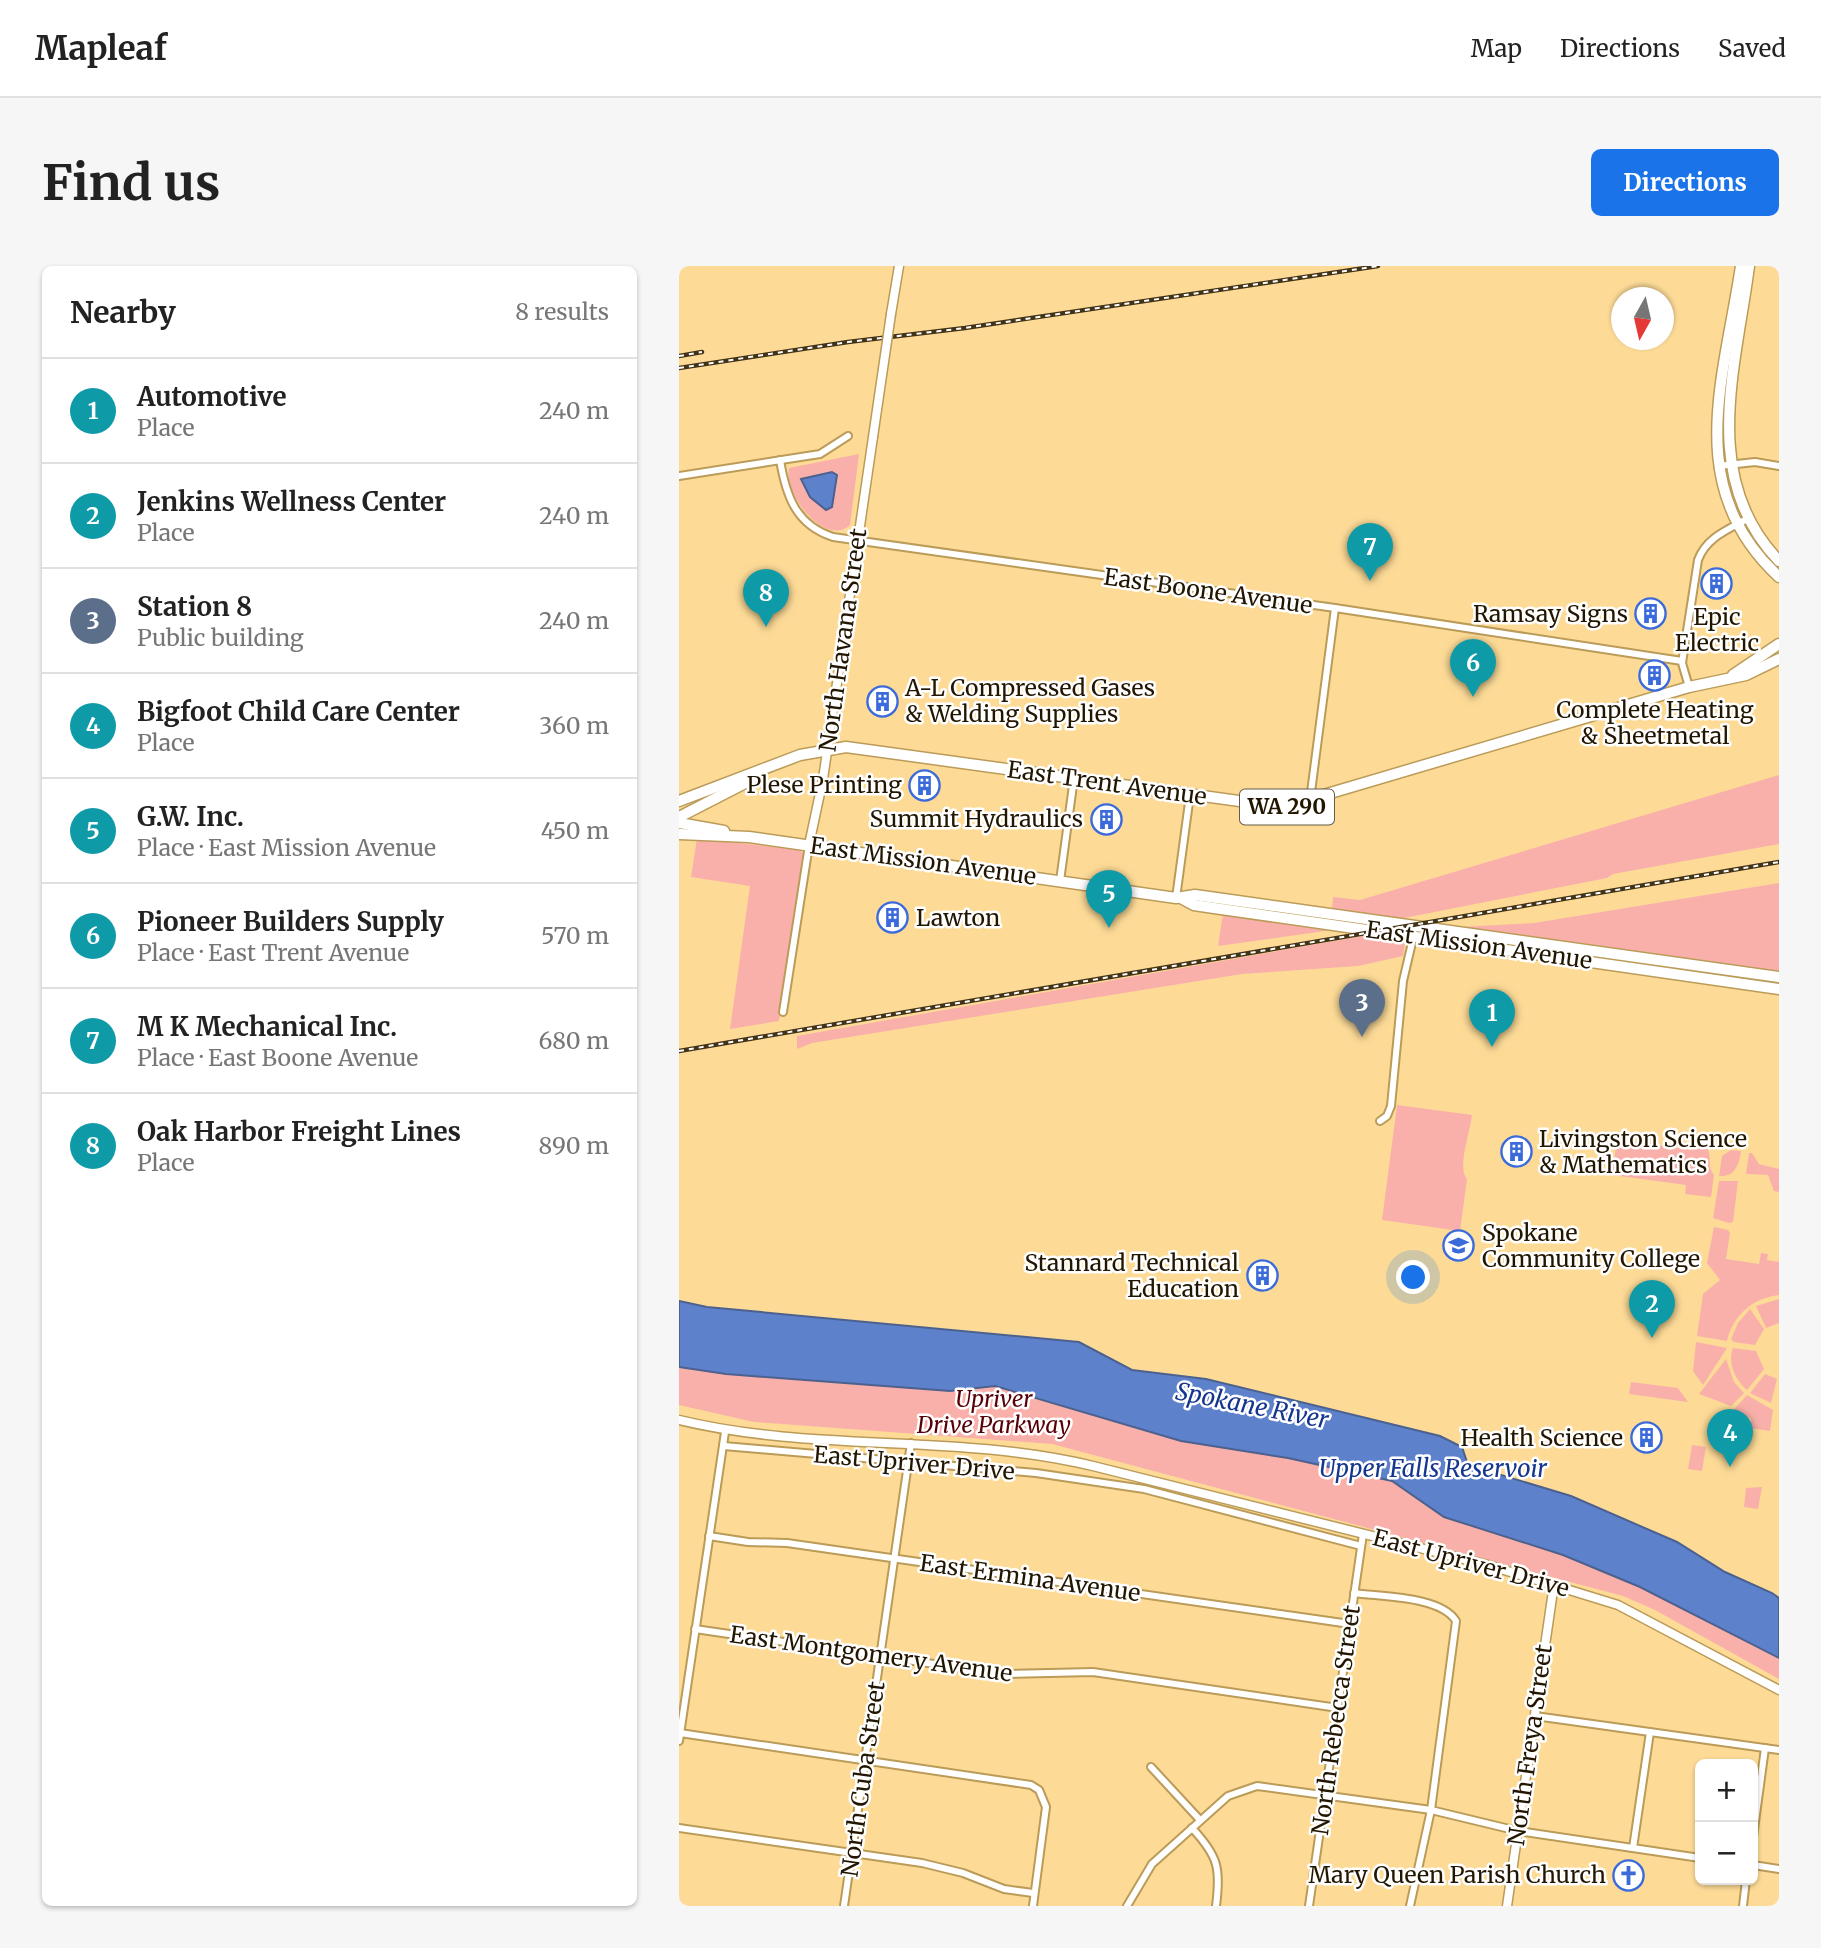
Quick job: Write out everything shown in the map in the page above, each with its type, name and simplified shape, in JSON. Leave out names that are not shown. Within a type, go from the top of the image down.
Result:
[{"type":"main road","points":[[1745,266],[1729,416],[1730,465],[1738,499],[1747,519],[1779,561]]},
{"type":"main road","points":[[1745,266],[1717,411],[1717,467],[1725,498],[1737,524],[1759,557],[1779,577]]},
{"type":"main road","name":"East Trent Avenue","points":[[1733,675],[1779,644]]},
{"type":"main road","name":"East Trent Avenue","points":[[679,801],[800,755],[827,749],[866,748],[1275,807],[1310,801],[1689,687],[1733,675],[1746,675],[1779,659]]},
{"type":"main road","name":"East Trent Avenue","points":[[679,817],[749,781],[760,771]]},
{"type":"main road","name":"East Mission Avenue","points":[[679,823],[749,836],[1178,898],[1194,905],[1779,989]]},
{"type":"main road","name":"East Mission Avenue","points":[[679,834],[749,836]]},
{"type":"main road","name":"East Mission Avenue","points":[[1178,898],[1195,895],[1779,977]]},
{"type":"street","name":"North Havana Street","points":[[783,1012],[827,749],[899,266]]},
{"type":"street","points":[[679,476],[822,453],[848,436]]},
{"type":"street","name":"East Boone Avenue","points":[[780,460],[789,499],[803,520],[826,535],[858,542],[1335,608],[1682,662]]},
{"type":"street","points":[[1717,467],[1755,462],[1779,466]]},
{"type":"street","points":[[1689,687],[1682,662],[1695,576],[1703,548],[1747,519]]},
{"type":"street","points":[[1310,801],[1335,608]]},
{"type":"street","points":[[1060,881],[1074,778]]},
{"type":"street","points":[[1178,898],[1190,795]]},
{"type":"street","points":[[1380,1121],[1391,1106],[1403,981],[1415,925]]},
{"type":"street","name":"East Upriver Drive","points":[[679,1420],[725,1432],[775,1437],[911,1443],[1043,1454],[1361,1546]]},
{"type":"street","points":[[725,1432],[680,1737],[1023,1783],[1039,1790],[1046,1807],[1033,1906]]},
{"type":"street","name":"North Cuba Street","points":[[844,1906],[911,1443]]},
{"type":"street","name":"East Upriver Drive","points":[[724,1446],[1146,1484],[1363,1534],[1554,1584],[1643,1616],[1779,1690]]},
{"type":"street","name":"North Rebecca Street","points":[[1309,1906],[1363,1534]]},
{"type":"street","name":"East Ermina Avenue","points":[[709,1536],[748,1542],[787,1543],[1350,1624]]},
{"type":"street","name":"North Freya Street","points":[[1507,1906],[1554,1584]]},
{"type":"street","points":[[1355,1593],[1435,1604],[1451,1613],[1457,1631],[1431,1810],[1410,1906]]},
{"type":"street","name":"East Montgomery Avenue","points":[[695,1629],[1002,1674],[1093,1672],[1338,1708]]},
{"type":"street","points":[[1535,1716],[1779,1750]]},
{"type":"street","points":[[1633,1848],[1650,1732]]},
{"type":"street","points":[[1755,1822],[1765,1748]]},
{"type":"street","points":[[1151,1767],[1200,1820]]},
{"type":"street","points":[[1126,1906],[1152,1864],[1200,1820],[1228,1796],[1257,1786],[1431,1810],[1518,1831],[1695,1857]]},
{"type":"street","points":[[679,1828],[944,1867],[990,1885],[1033,1894]]},
{"type":"street","points":[[1192,1828],[1215,1857],[1219,1871],[1216,1906]]},
{"type":"street","points":[[1758,1866],[1779,1869]]},
{"type":"street","points":[[1742,1906],[1745,1885]]},
{"type":"green space","points":[[859,454],[850,525],[840,530],[818,524],[799,504],[792,491],[789,468]]},
{"type":"green space","points":[[1779,775],[1779,844],[1613,874],[1607,878],[1399,919],[1332,909],[1333,897],[1360,900]]},
{"type":"green space","points":[[697,838],[799,850],[804,854],[779,1021],[730,1029],[750,886],[691,877]]},
{"type":"green space","points":[[1779,883],[1779,972],[1461,927],[1534,923]]},
{"type":"green space","points":[[1223,914],[1339,929],[1218,946]]},
{"type":"green space","points":[[1368,935],[1402,941],[1405,943],[1403,956],[1358,966],[1242,974],[812,1043],[797,1049],[797,1036]]},
{"type":"green space","points":[[1397,1105],[1472,1115],[1463,1166],[1467,1179],[1460,1231],[1382,1220]]},
{"type":"green space","points":[[1617,1139],[1691,1150],[1692,1145],[1706,1147],[1714,1175],[1711,1197],[1685,1194],[1686,1185],[1612,1175]]},
{"type":"green space","points":[[1731,1150],[1741,1151],[1737,1165],[1729,1174],[1719,1176],[1722,1156]]},
{"type":"green space","points":[[1749,1153],[1752,1153],[1759,1164],[1779,1169],[1779,1192],[1774,1191],[1768,1175],[1746,1174]]},
{"type":"green space","points":[[1719,1181],[1738,1181],[1733,1222],[1713,1218]]},
{"type":"green space","points":[[1714,1227],[1728,1230],[1730,1233],[1726,1259],[1759,1264],[1761,1253],[1768,1254],[1767,1260],[1779,1262],[1779,1295],[1761,1300],[1745,1309],[1734,1323],[1727,1341],[1697,1336],[1703,1294],[1720,1280],[1707,1263]]},
{"type":"green space","points":[[1779,1299],[1779,1323],[1766,1328],[1756,1306]]},
{"type":"green space","points":[[1750,1309],[1764,1329],[1755,1345],[1734,1342],[1731,1339],[1738,1323]]},
{"type":"green space","points":[[1696,1342],[1727,1348],[1703,1385],[1693,1371]]},
{"type":"green space","points":[[1733,1348],[1756,1351],[1764,1369],[1747,1390],[1733,1371]]},
{"type":"green space","points":[[1726,1359],[1734,1382],[1744,1393],[1731,1406],[1699,1394]]},
{"type":"green space","name":"Upriver Drive Parkway","points":[[679,1367],[726,1374],[950,1391],[995,1386],[1181,1441],[1288,1458],[1392,1481],[1444,1517],[1563,1555],[1640,1587],[1779,1658],[1779,1679],[1655,1610],[1623,1596],[1052,1444],[754,1422],[679,1405]]},
{"type":"green space","points":[[1765,1374],[1777,1379],[1771,1403],[1750,1393]]},
{"type":"green space","points":[[1631,1382],[1678,1388],[1688,1402],[1629,1394]]},
{"type":"green space","points":[[1747,1395],[1773,1410],[1770,1431],[1750,1428],[1751,1418],[1729,1415]]},
{"type":"green space","points":[[1692,1445],[1706,1447],[1702,1471],[1688,1469]]},
{"type":"green space","points":[[1762,1487],[1758,1509],[1744,1507],[1746,1488]]},
{"type":"water","points":[[832,472],[837,475],[832,507],[826,510],[810,497],[801,479]]},
{"type":"water","name":"Upper Falls Reservoir","points":[[679,1301],[707,1307],[1079,1342],[1132,1370],[1206,1379],[1440,1436],[1462,1447],[1468,1465],[1571,1496],[1677,1542],[1725,1572],[1772,1593],[1779,1598],[1779,1658],[1640,1587],[1563,1555],[1444,1517],[1392,1481],[1288,1458],[1181,1441],[995,1386],[950,1391],[726,1374],[679,1367]]},
{"type":"railway","points":[[679,368],[1378,266]]},
{"type":"railway","points":[[679,356],[702,352]]},
{"type":"railway","points":[[679,1051],[1779,862]]},
{"type":"place","name":"M K Mechanical Inc.","points":[[1370,581]]},
{"type":"place","name":"Epic Electric","points":[[1717,583]]},
{"type":"place","name":"Ramsay Signs","points":[[1651,614]]},
{"type":"place","name":"Oak Harbor Freight Lines","points":[[766,627]]},
{"type":"place","name":"Complete Heating & Sheetmetal","points":[[1655,676]]},
{"type":"place","name":"Pioneer Builders Supply","points":[[1473,697]]},
{"type":"place","name":"A-L Compressed Gases & Welding Supplies","points":[[882,701]]},
{"type":"place","name":"Plese Printing","points":[[925,785]]},
{"type":"place","name":"Summit Hydraulics","points":[[1106,819]]},
{"type":"place","name":"Lawton","points":[[893,918]]},
{"type":"place","name":"G.W. Inc.","points":[[1109,928]]},
{"type":"place","name":"Station 8","points":[[1362,1037]]},
{"type":"place","name":"Automotive","points":[[1492,1047]]},
{"type":"place","name":"Livingston Science & Mathematics","points":[[1516,1152]]},
{"type":"place","name":"Spokane Community College","points":[[1459,1246]]},
{"type":"place","name":"Stannard Technical Education","points":[[1262,1276]]},
{"type":"place","name":"Jenkins Wellness Center","points":[[1652,1338]]},
{"type":"place","name":"Health Science","points":[[1646,1438]]},
{"type":"place","name":"Bigfoot Child Care Center","points":[[1730,1467]]},
{"type":"place","name":"Mary Queen Parish Church","points":[[1629,1875]]},
{"type":"water label","name":"Spokane River","points":[[1252,1406]]}]
